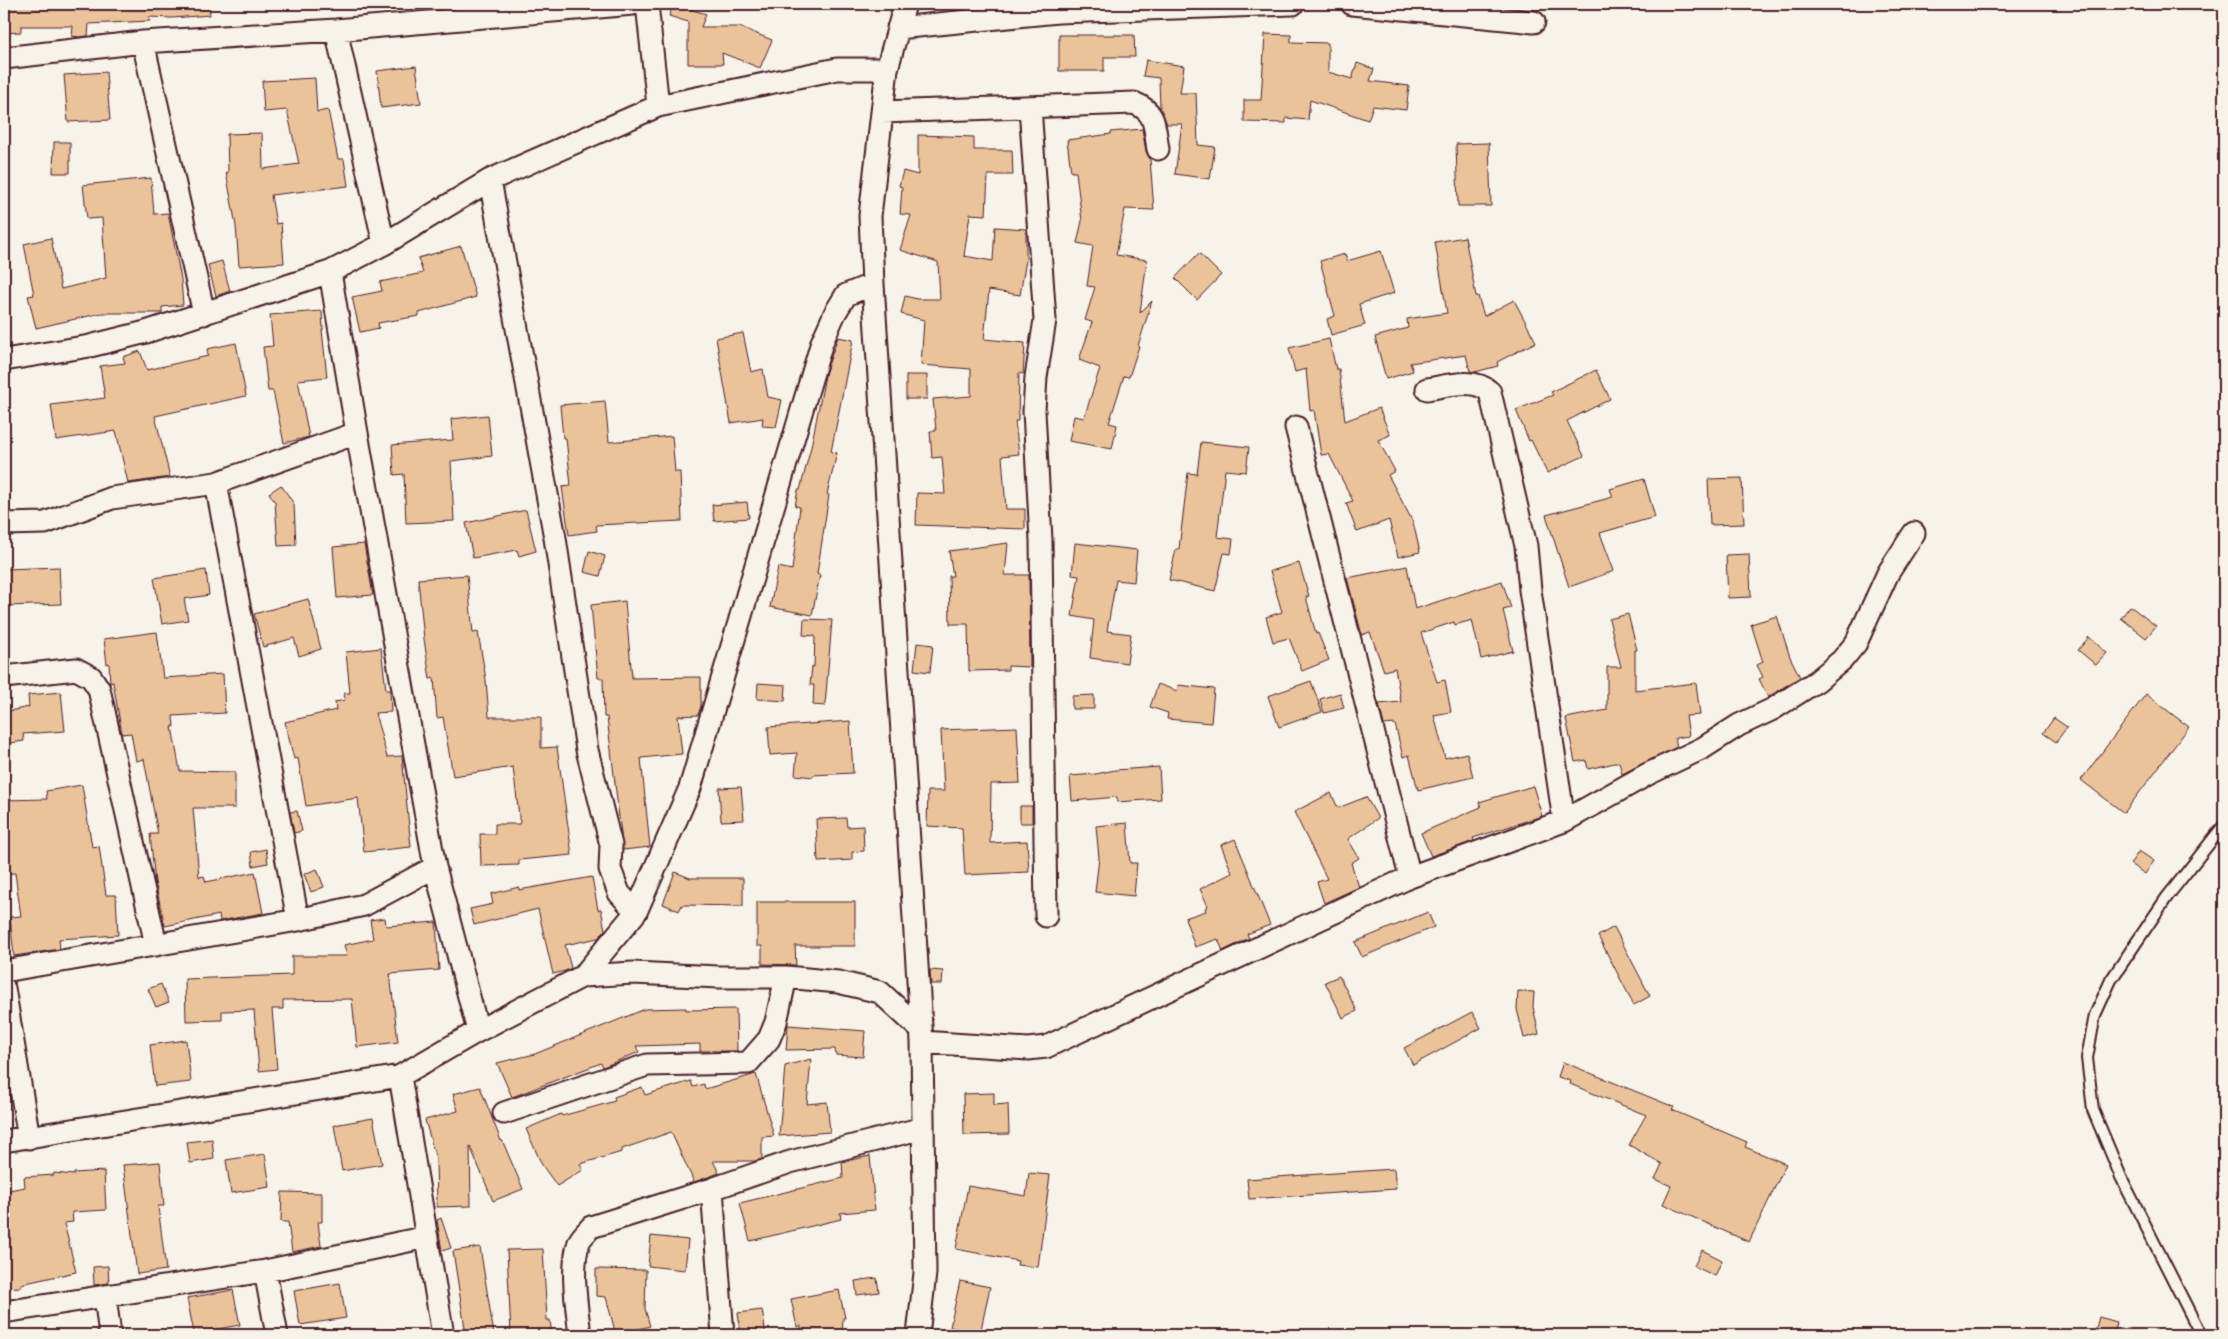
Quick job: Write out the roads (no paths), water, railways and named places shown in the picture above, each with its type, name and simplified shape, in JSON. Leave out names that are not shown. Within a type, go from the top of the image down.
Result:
[{"type":"street","points":[[4,58],[143,42],[336,30],[633,4]]},
{"type":"street","points":[[647,4],[658,106]]},
{"type":"street","points":[[905,4],[887,69],[870,216],[872,284],[922,1036],[925,1273],[918,1335]]},
{"type":"street","points":[[898,28],[1058,12],[1293,4]]},
{"type":"street","points":[[1352,4],[1534,22]]},
{"type":"street","points":[[336,30],[384,244]]},
{"type":"street","points":[[143,42],[204,314]]},
{"type":"street","points":[[4,359],[90,346],[204,314],[330,272],[384,244],[490,180],[658,106],[837,69],[887,69]]},
{"type":"street","points":[[882,112],[1134,103],[1146,108],[1152,118],[1158,149]]},
{"type":"street","points":[[1030,106],[1045,320],[1036,377],[1034,411],[1041,540],[1046,916]]},
{"type":"street","points":[[490,180],[555,538],[588,750],[611,845],[610,869],[619,893],[636,912]]},
{"type":"street","points":[[330,272],[434,867],[478,1031]]},
{"type":"street","points":[[4,1141],[400,1076],[478,1031],[583,976],[636,912],[690,788],[822,342],[835,313],[846,295],[872,284]]},
{"type":"street","points":[[1427,390],[1468,384],[1482,385],[1490,392],[1526,546],[1530,590],[1564,821]]},
{"type":"street","points":[[1296,427],[1410,877]]},
{"type":"street","points":[[4,524],[45,523],[112,498],[216,483],[357,433]]},
{"type":"street","points":[[216,483],[298,920]]},
{"type":"street","points":[[583,976],[633,973],[719,977],[786,977],[838,982],[880,992],[922,1036],[1028,1049],[1046,1047],[1410,877],[1564,821],[1648,774],[1703,748],[1739,725],[1773,710],[1817,681],[1842,660],[1856,644],[1888,573],[1914,533]]},
{"type":"street","points":[[4,677],[76,669],[91,677],[99,689],[156,945]]},
{"type":"street","points":[[4,971],[298,920],[364,905],[434,867]]},
{"type":"street","points":[[504,1113],[648,1066],[748,1063],[769,1039],[776,1022],[786,977]]},
{"type":"street","points":[[4,988],[29,1138]]},
{"type":"street","points":[[400,1076],[443,1335]]},
{"type":"street","points":[[580,1335],[575,1284],[576,1257],[579,1241],[591,1227],[790,1162],[923,1128]]},
{"type":"street","points":[[712,1189],[723,1335]]},
{"type":"street","points":[[4,1312],[265,1271],[427,1237]]},
{"type":"street","points":[[265,1271],[278,1335]]},
{"type":"street","points":[[105,1296],[110,1335]]},
{"type":"lane","points":[[2202,1335],[2121,1177],[2092,1110],[2087,1058],[2095,1015],[2111,980],[2167,897],[2224,825]]}]
